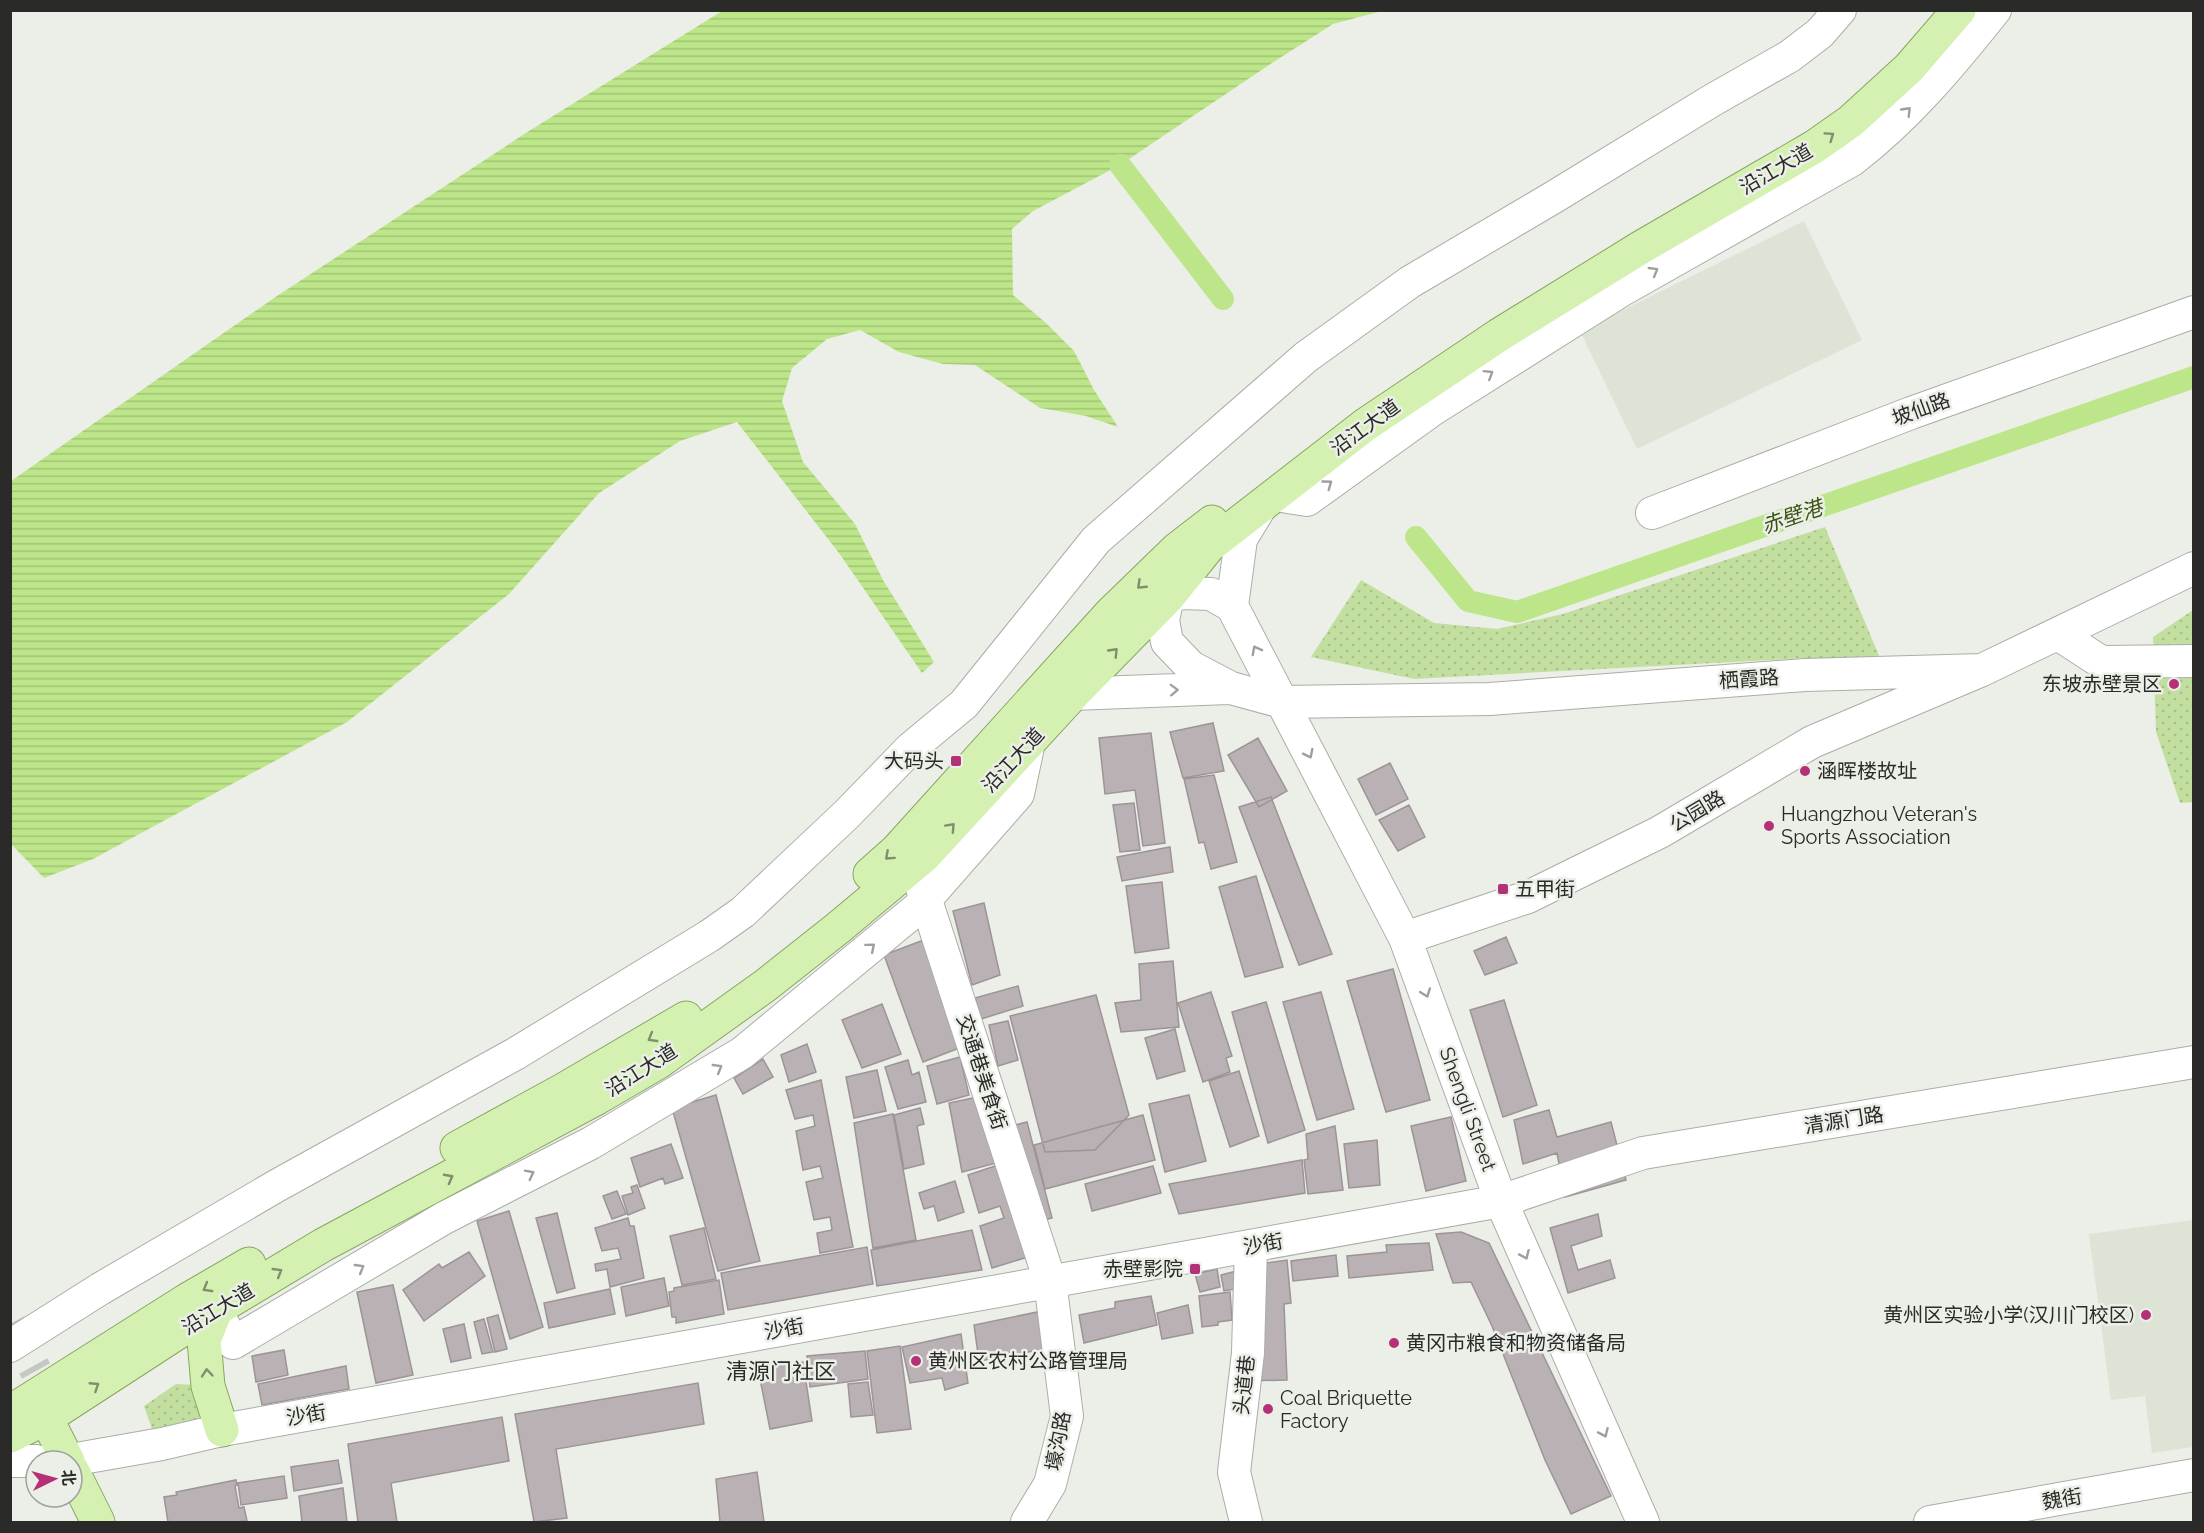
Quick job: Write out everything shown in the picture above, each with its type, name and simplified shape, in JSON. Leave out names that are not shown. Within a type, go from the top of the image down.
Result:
[{"type":"main road","name":"沿江大道","points":[[10,1436],[35,1397],[187,1300],[315,1225],[563,1090],[677,1024],[795,940],[897,850],[1111,613],[1177,549],[1340,423],[1414,370],[1537,288],[1826,113],[1883,66],[1933,10]]},
{"type":"main road","name":"沿江大道","points":[[35,1397],[216,1310],[323,1245],[597,1098],[657,1063],[766,985],[924,856],[1073,694],[1168,597],[1209,546],[1365,425],[1499,335],[1640,248],[1814,147],[1842,127],[1909,68],[1959,10]]},
{"type":"main road","points":[[216,1310],[204,1340],[208,1386],[222,1430]]},
{"type":"main road","points":[[35,1397],[60,1449]]},
{"type":"main road","points":[[84,1494],[98,1522]]},
{"type":"street","points":[[10,1346],[100,1289],[258,1197],[515,1054],[709,936],[743,912],[847,814],[911,748],[964,704],[1096,540],[1306,357],[1410,282],[1790,56],[1820,33],[1840,10]]},
{"type":"street","points":[[1168,597],[1182,593],[1211,594],[1232,606],[1241,539],[1268,500],[1307,500],[1432,410],[1622,290],[1852,160],[1871,145],[1948,69],[1995,10]]},
{"type":"street","name":"坡仙路","points":[[1652,513],[1911,412],[2193,312]]},
{"type":"street","points":[[1177,549],[1163,620],[1167,642],[1191,667],[1231,688]]},
{"type":"street","name":"栖霞路","points":[[1231,688],[1282,702],[1490,699],[1805,675],[1982,670],[2193,568]]},
{"type":"street","name":"Shengli Street","points":[[1232,606],[1405,938],[1501,1201],[1643,1522]]},
{"type":"street","points":[[2058,634],[2101,662],[2193,661]]},
{"type":"street","name":"公园路","points":[[1405,938],[1528,897],[1660,832],[1812,742],[1982,670]]},
{"type":"street","points":[[1073,694],[1231,688]]},
{"type":"street","points":[[216,1310],[232,1343],[444,1218],[591,1143],[742,1053],[918,908],[1018,794],[1029,742]]},
{"type":"street","name":"交通巷美食街","points":[[915,864],[1050,1281]]},
{"type":"street","name":"清源门路","points":[[1501,1201],[1643,1154],[2193,1062]]},
{"type":"street","name":"沙街","points":[[84,1458],[162,1444],[222,1430],[1501,1201]]},
{"type":"street","name":"头道巷","points":[[1246,1522],[1234,1472],[1248,1353],[1251,1246]]},
{"type":"street","name":"壕沟路","points":[[1027,1522],[1050,1484],[1067,1416],[1050,1281]]},
{"type":"street","name":"魏街","points":[[1930,1522],[2193,1475]]},
{"type":"shaded area","points":[[722,11],[1382,11],[1333,24],[1120,165],[1033,211],[1012,229],[1013,295],[1074,351],[1094,390],[1118,427],[1086,416],[1040,408],[975,365],[943,364],[899,352],[860,330],[827,339],[792,368],[782,401],[803,462],[855,524],[883,580],[934,662],[922,673],[839,553],[737,422],[680,441],[599,493],[509,594],[347,722],[93,859],[44,878],[11,844],[11,481],[274,298],[529,131]]},
{"type":"shaded area","points":[[1804,221],[1862,340],[1637,449],[1580,331]]},
{"type":"shaded area","points":[[1825,527],[1880,658],[1806,658],[1414,679],[1311,657],[1361,580],[1434,623],[1497,629],[1563,614]]},
{"type":"shaded area","name":"东坡赤壁景区","points":[[2193,610],[2193,802],[2180,803],[2156,732],[2153,637]]},
{"type":"shaded area","name":"黄州区实验小学(汉川门校区)","points":[[2193,1220],[2193,1447],[2152,1453],[2145,1396],[2111,1400],[2089,1234]]},
{"type":"shaded area","points":[[176,1384],[196,1385],[208,1408],[191,1425],[153,1432],[144,1406]]},
{"type":"building","points":[[1213,723],[1224,771],[1183,778],[1170,732]]},
{"type":"building","points":[[1151,733],[1165,843],[1143,846],[1135,790],[1105,794],[1099,738]]},
{"type":"building","points":[[1258,738],[1287,791],[1259,807],[1228,755]]},
{"type":"building","points":[[1390,763],[1408,799],[1376,815],[1358,779]]},
{"type":"building","points":[[1214,775],[1237,862],[1211,869],[1204,842],[1199,843],[1184,779]]},
{"type":"building","points":[[1271,797],[1332,954],[1299,965],[1239,807]]},
{"type":"building","points":[[1134,803],[1140,850],[1120,852],[1113,805]]},
{"type":"building","points":[[1409,805],[1425,837],[1398,851],[1379,820]]},
{"type":"building","points":[[1170,847],[1173,872],[1122,881],[1117,857]]},
{"type":"building","points":[[1256,876],[1283,967],[1245,977],[1219,887]]},
{"type":"building","points":[[1162,882],[1169,948],[1135,953],[1126,886]]},
{"type":"building","points":[[984,903],[1000,975],[972,985],[953,911]]},
{"type":"building","points":[[1506,937],[1517,963],[1485,975],[1474,951]]},
{"type":"building","points":[[929,938],[967,1045],[923,1062],[884,955]]},
{"type":"building","points":[[1173,961],[1179,1027],[1121,1032],[1115,1003],[1141,1000],[1139,964]]},
{"type":"building","points":[[1393,969],[1430,1100],[1386,1112],[1347,981]]},
{"type":"building","points":[[1018,986],[1023,1006],[981,1019],[975,998]]},
{"type":"building","points":[[1211,992],[1232,1056],[1226,1058],[1230,1072],[1203,1082],[1178,1003]]},
{"type":"building","points":[[1321,992],[1354,1109],[1317,1120],[1283,1002]]},
{"type":"building","points":[[1096,995],[1129,1115],[1095,1150],[1045,1152],[1010,1016]]},
{"type":"building","points":[[1504,1000],[1537,1105],[1503,1117],[1470,1010]]},
{"type":"building","points":[[1266,1002],[1305,1130],[1268,1143],[1232,1012]]},
{"type":"building","points":[[882,1004],[901,1054],[862,1068],[842,1020]]},
{"type":"building","points":[[1008,1021],[1018,1060],[998,1066],[989,1025]]},
{"type":"building","points":[[1175,1029],[1185,1071],[1157,1079],[1145,1038]]},
{"type":"building","points":[[807,1044],[816,1072],[789,1082],[781,1055]]},
{"type":"building","points":[[960,1057],[969,1095],[937,1104],[927,1066]]},
{"type":"building","points":[[763,1059],[773,1077],[743,1094],[734,1078]]},
{"type":"building","points":[[908,1060],[912,1075],[919,1072],[926,1102],[898,1109],[885,1067]]},
{"type":"building","points":[[877,1070],[886,1111],[854,1118],[846,1077]]},
{"type":"building","points":[[1239,1071],[1259,1136],[1230,1147],[1209,1081]]},
{"type":"building","points":[[821,1080],[853,1247],[820,1253],[817,1233],[832,1230],[830,1217],[814,1220],[806,1182],[823,1178],[820,1166],[803,1170],[796,1131],[815,1126],[813,1115],[795,1119],[786,1090]]},
{"type":"building","points":[[716,1095],[760,1261],[718,1271],[672,1108]]},
{"type":"building","points":[[1189,1095],[1206,1161],[1165,1172],[1149,1104]]},
{"type":"building","points":[[982,1096],[996,1163],[962,1172],[949,1103]]},
{"type":"building","points":[[920,1108],[924,1124],[917,1126],[924,1164],[904,1169],[894,1115]]},
{"type":"building","points":[[1549,1110],[1557,1137],[1611,1122],[1626,1180],[1565,1197],[1557,1153],[1523,1164],[1514,1120]]},
{"type":"building","points":[[893,1114],[916,1240],[873,1248],[854,1123]]},
{"type":"building","points":[[1143,1115],[1155,1160],[1045,1189],[1034,1145]]},
{"type":"building","points":[[1451,1117],[1466,1181],[1426,1191],[1411,1126]]},
{"type":"building","points":[[1027,1122],[1052,1218],[1036,1222],[1008,1127]]},
{"type":"building","points":[[1335,1126],[1343,1190],[1308,1194],[1304,1160],[1308,1159],[1306,1134]]},
{"type":"building","points":[[1377,1140],[1380,1185],[1349,1188],[1344,1144]]},
{"type":"building","points":[[671,1144],[683,1178],[665,1184],[663,1178],[640,1187],[631,1158]]},
{"type":"building","points":[[1302,1160],[1305,1193],[1179,1214],[1169,1184]]},
{"type":"building","points":[[1004,1163],[1031,1256],[992,1268],[980,1226],[1004,1218],[1000,1206],[979,1213],[968,1175]]},
{"type":"building","points":[[1153,1166],[1161,1193],[1092,1211],[1085,1184]]},
{"type":"building","points":[[955,1181],[964,1212],[938,1221],[934,1206],[924,1209],[919,1193]]},
{"type":"building","points":[[637,1185],[645,1208],[628,1215],[622,1196],[633,1193],[631,1187]]},
{"type":"building","points":[[617,1191],[626,1214],[612,1219],[603,1196]]},
{"type":"building","points":[[509,1211],[543,1327],[510,1339],[477,1221]]},
{"type":"building","points":[[557,1213],[575,1288],[557,1293],[536,1218]]},
{"type":"building","points":[[1598,1214],[1602,1236],[1571,1246],[1578,1270],[1610,1260],[1615,1278],[1568,1293],[1550,1228]]},
{"type":"building","points":[[628,1218],[630,1226],[634,1226],[644,1278],[610,1287],[607,1269],[596,1271],[595,1264],[621,1259],[618,1248],[602,1251],[595,1228]]},
{"type":"building","points":[[704,1228],[716,1279],[682,1285],[670,1236]]},
{"type":"building","points":[[972,1230],[982,1270],[877,1286],[871,1250]]},
{"type":"building","points":[[1461,1232],[1489,1243],[1611,1496],[1571,1514],[1545,1460],[1492,1326],[1471,1282],[1453,1283],[1436,1234]]},
{"type":"building","points":[[1429,1243],[1433,1270],[1349,1278],[1347,1256],[1387,1252],[1386,1245]]},
{"type":"building","points":[[867,1247],[873,1284],[728,1310],[721,1273]]},
{"type":"building","points":[[469,1252],[485,1276],[424,1321],[403,1290],[439,1264],[442,1268]]},
{"type":"building","points":[[1336,1255],[1338,1276],[1293,1281],[1291,1261]]},
{"type":"building","points":[[1287,1260],[1291,1303],[1284,1304],[1287,1380],[1245,1381],[1252,1265]]},
{"type":"building","points":[[1217,1269],[1220,1287],[1200,1292],[1195,1274]]},
{"type":"building","points":[[1244,1269],[1248,1287],[1224,1291],[1221,1275]]},
{"type":"building","points":[[664,1278],[669,1306],[626,1316],[621,1287]]},
{"type":"building","points":[[719,1280],[724,1314],[676,1323],[676,1317],[672,1317],[669,1292],[674,1291],[674,1288]]},
{"type":"building","points":[[393,1285],[413,1375],[376,1383],[357,1292]]},
{"type":"building","points":[[610,1289],[615,1314],[549,1328],[544,1303]]},
{"type":"building","points":[[1230,1292],[1232,1320],[1202,1327],[1199,1296]]},
{"type":"building","points":[[1151,1296],[1157,1325],[1084,1343],[1079,1315],[1115,1308],[1115,1302]]},
{"type":"building","points":[[1188,1305],[1193,1333],[1162,1339],[1157,1313]]},
{"type":"building","points":[[1052,1309],[1056,1347],[979,1361],[974,1325]]},
{"type":"building","points":[[498,1315],[507,1349],[495,1352],[487,1318]]},
{"type":"building","points":[[484,1319],[493,1352],[482,1354],[474,1322]]},
{"type":"building","points":[[464,1324],[471,1358],[451,1362],[443,1329]]},
{"type":"building","points":[[961,1334],[968,1383],[945,1390],[942,1378],[910,1383],[902,1347]]},
{"type":"building","points":[[900,1346],[911,1429],[877,1433],[867,1351]]},
{"type":"building","points":[[284,1350],[288,1375],[256,1382],[252,1356]]},
{"type":"building","points":[[865,1351],[868,1379],[810,1387],[807,1356]]},
{"type":"building","points":[[803,1362],[812,1421],[770,1429],[758,1369]]},
{"type":"building","points":[[346,1366],[349,1389],[262,1405],[258,1384]]},
{"type":"building","points":[[868,1382],[873,1415],[851,1417],[848,1384]]},
{"type":"building","points":[[698,1383],[704,1424],[556,1449],[567,1518],[534,1522],[515,1414]]},
{"type":"building","points":[[502,1417],[509,1461],[391,1483],[397,1522],[358,1522],[348,1444]]},
{"type":"building","points":[[338,1460],[342,1483],[294,1491],[291,1467]]},
{"type":"building","points":[[757,1472],[764,1522],[720,1522],[716,1479]]},
{"type":"building","points":[[284,1476],[287,1498],[241,1505],[238,1483]]},
{"type":"building","points":[[236,1480],[239,1508],[244,1507],[247,1521],[168,1522],[164,1497],[177,1495],[176,1492]]},
{"type":"building","points":[[343,1488],[347,1522],[302,1522],[299,1496]]},
{"type":"waterway","points":[[1120,165],[1223,299]]},
{"type":"waterway","name":"赤壁港","points":[[1416,537],[1468,601],[1517,612],[2194,377]]},
{"type":"tunnel","points":[[10,1324],[36,1371]]},
{"type":"place","name":"东坡赤壁景区","points":[[2174,684]]},
{"type":"place","name":"大码头","points":[[956,761]]},
{"type":"place","name":"涵晖楼故址","points":[[1805,771]]},
{"type":"place","name":"Huangzhou Veteran's Sports Association","points":[[1769,826]]},
{"type":"place","name":"五甲街","points":[[1503,889]]},
{"type":"place","name":"赤壁影院","points":[[1195,1269]]},
{"type":"place","name":"黄州区实验小学(汉川门校区)","points":[[2146,1315]]},
{"type":"place","name":"黄冈市粮食和物资储备局","points":[[1394,1343]]},
{"type":"place","name":"黄州区农村公路管理局","points":[[916,1361]]},
{"type":"place","name":"Coal Briquette Factory","points":[[1268,1409]]},
{"type":"district","name":"清源门社区","points":[[781,1371]]}]
